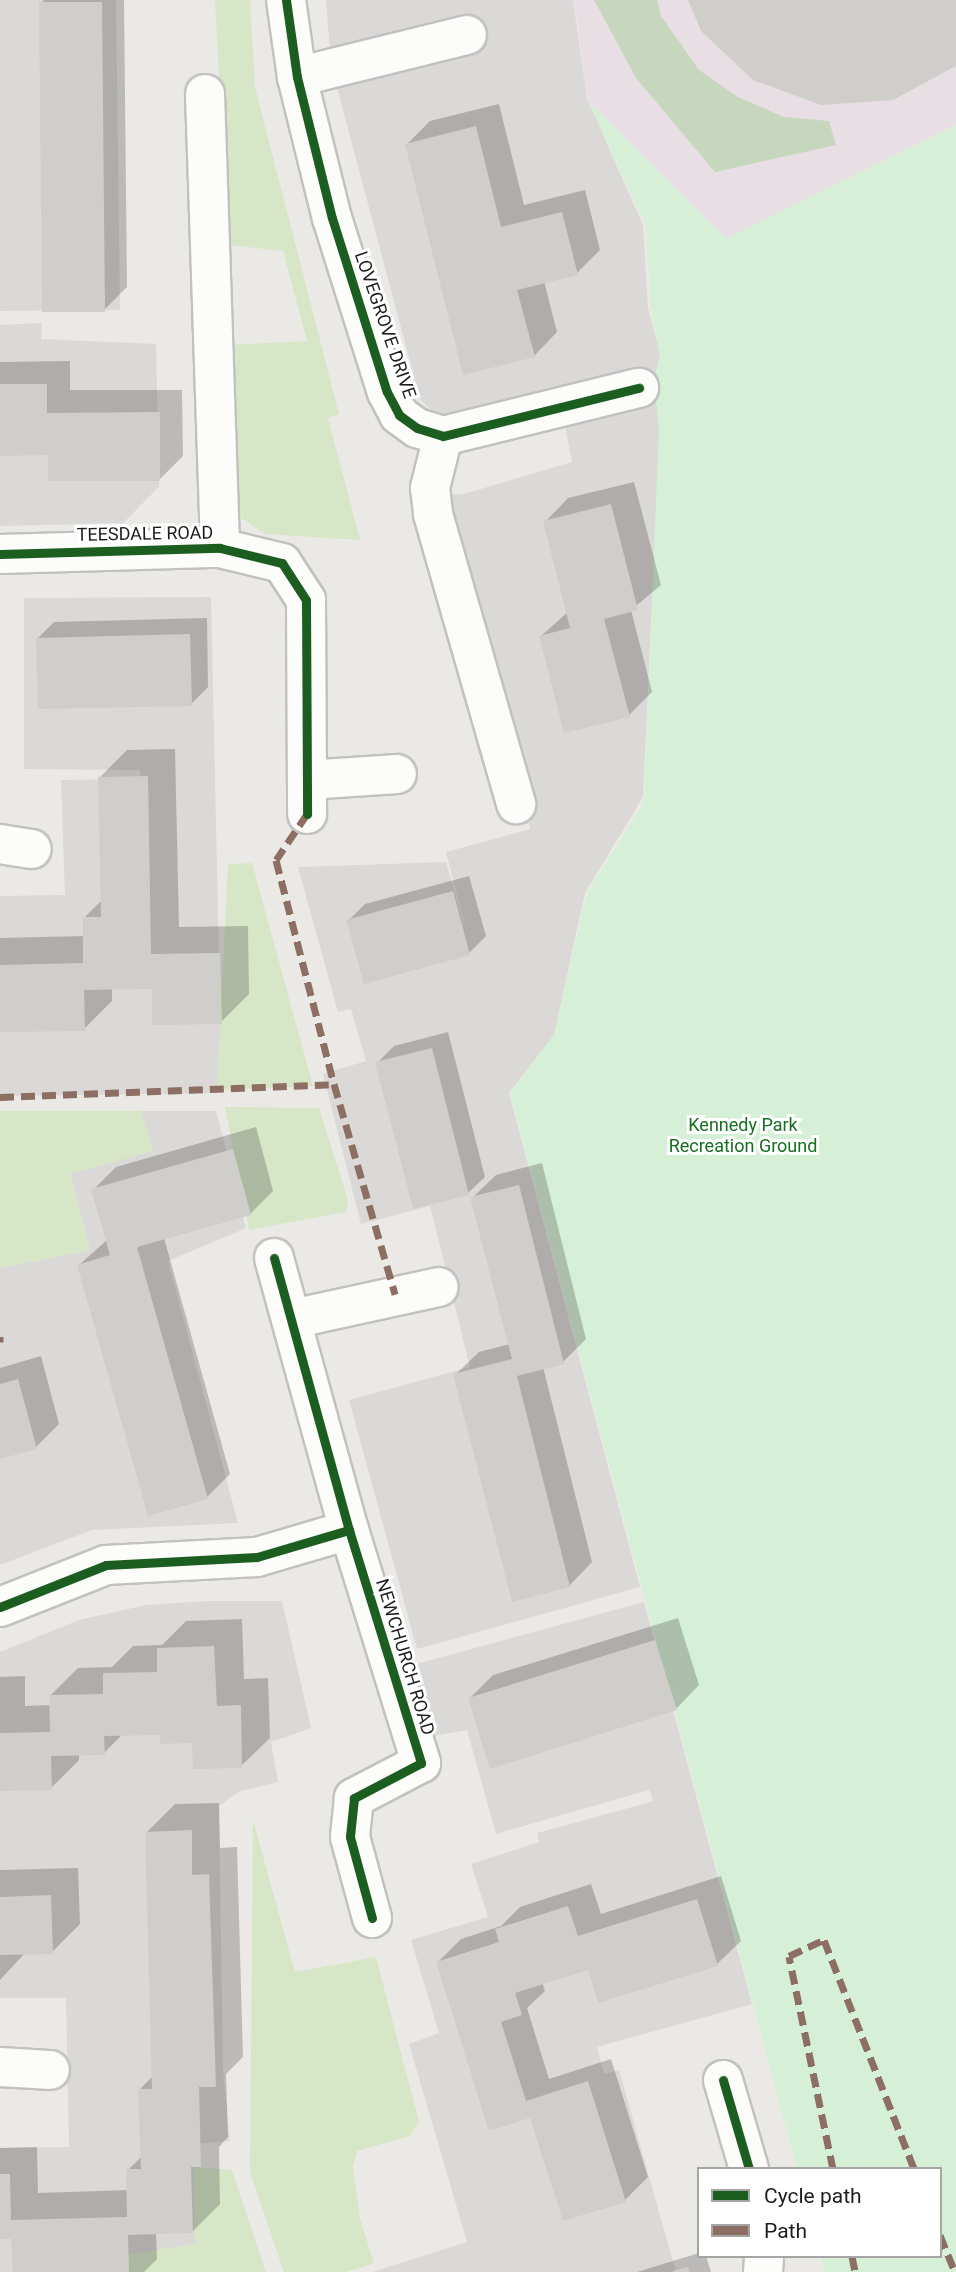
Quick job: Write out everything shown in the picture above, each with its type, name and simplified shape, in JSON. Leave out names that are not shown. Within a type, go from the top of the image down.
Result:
[{"type":"street","name":"LOVEGROVE DRIVE","points":[[286,0],[297,77],[332,218],[387,392],[399,415],[416,428],[443,436]]},
{"type":"street","points":[[297,77],[467,35]]},
{"type":"street","name":"TEESDALE ROAD","points":[[205,94],[220,548]]},
{"type":"street","points":[[516,804],[433,514],[430,488],[443,436],[639,388]]},
{"type":"street","name":"TEESDALE ROAD","points":[[0,554],[220,548],[282,563],[306,600],[307,797],[397,774]]},
{"type":"street","name":"NEWCHURCH ROAD","points":[[274,1258],[349,1530],[421,1763],[354,1798],[350,1837],[372,1918]]},
{"type":"street","points":[[292,1319],[439,1287]]},
{"type":"street","points":[[0,1607],[106,1565],[257,1556],[349,1530]]},
{"type":"street","points":[[0,2067],[50,2070]]},
{"type":"street","points":[[723,2080],[748,2167]]},
{"type":"shaded area","points":[[0,0],[116,0],[120,310],[0,311]]},
{"type":"shaded area","points":[[326,0],[573,0],[587,98],[643,225],[648,308],[660,353],[654,383],[660,426],[643,797],[585,893],[554,1035],[509,1093],[640,1587],[417,1649],[349,1400],[470,1367],[430,1206],[361,1224],[323,1074],[366,1061],[351,1009],[338,1012],[298,867],[446,862],[468,938],[446,852],[530,829],[442,495],[464,494],[572,462],[559,395],[464,421],[437,416],[420,399],[331,65]]},
{"type":"shaded area","points":[[574,0],[956,0],[956,127],[726,239],[588,101]]},
{"type":"shaded area","points":[[42,323],[41,339],[156,344],[159,487],[123,523],[0,526],[0,325]]},
{"type":"shaded area","points":[[211,597],[222,1093],[0,1096],[0,896],[65,895],[61,780],[140,779],[140,770],[24,769],[24,598]]},
{"type":"shaded area","points":[[141,1111],[216,1111],[246,1228],[168,1261],[238,1523],[92,1530],[0,1565],[0,1268],[90,1250],[70,1173],[153,1151]]},
{"type":"shaded area","points":[[209,1601],[282,1601],[311,1728],[271,1742],[278,1782],[238,1792],[219,1806],[223,2070],[230,2141],[194,2144],[195,2244],[120,2256],[121,2272],[0,2272],[0,2148],[69,2147],[66,1998],[0,1998],[0,1652],[79,1620],[146,1605]]},
{"type":"shaded area","points":[[644,1602],[752,2004],[597,2047],[604,2074],[619,2070],[676,2272],[372,2272],[467,2242],[409,2044],[439,2033],[411,1940],[488,1917],[471,1864],[539,1842],[537,1833],[654,1801],[649,1790],[496,1834],[467,1730],[432,1736],[413,1665]]},
{"type":"green space","points":[[215,0],[250,0],[255,87],[339,414],[328,418],[360,540],[265,534],[240,517],[229,493],[228,345],[307,341],[283,251],[228,245]]},
{"type":"green space","points":[[594,0],[657,0],[661,16],[699,70],[738,97],[784,117],[829,121],[836,145],[715,172],[636,78]]},
{"type":"green space","name":"Kennedy Park Recreation Ground","points":[[588,101],[726,239],[956,125],[956,2272],[825,2272],[822,2258],[942,2258],[942,2167],[796,2167],[510,1093],[554,1035],[587,893],[644,802],[659,429],[654,383],[660,355],[651,310],[646,225]]},
{"type":"green space","points":[[252,863],[313,1086],[217,1090],[228,864]]},
{"type":"green space","points":[[225,1107],[319,1108],[348,1200],[346,1212],[249,1230]]},
{"type":"green space","points":[[0,1111],[141,1111],[153,1151],[70,1174],[90,1250],[0,1268]]},
{"type":"green space","points":[[253,1820],[295,1972],[376,1957],[419,2122],[410,2136],[357,2151],[353,2167],[360,2219],[374,2263],[346,2272],[284,2272],[250,2172]]},
{"type":"green space","points":[[194,2167],[232,2170],[266,2272],[121,2272],[119,2256],[195,2244]]},
{"type":"building","points":[[688,0],[956,0],[956,66],[893,100],[821,105],[753,80],[701,31]]},
{"type":"building","points":[[39,2],[102,2],[105,312],[42,312]]},
{"type":"building","points":[[476,126],[501,227],[562,212],[578,275],[517,290],[535,357],[463,375],[405,144]]},
{"type":"building","points":[[0,384],[47,384],[47,413],[160,412],[160,481],[48,481],[48,455],[0,456]]},
{"type":"building","points":[[611,504],[638,610],[604,619],[630,717],[564,733],[539,636],[570,628],[543,521]]},
{"type":"building","points":[[190,634],[192,706],[38,709],[36,638]]},
{"type":"building","points":[[148,776],[151,954],[220,953],[222,1024],[152,1025],[152,989],[84,990],[85,1031],[0,1032],[0,965],[83,963],[83,917],[101,917],[98,777]]},
{"type":"building","points":[[453,891],[470,955],[364,984],[346,920]]},
{"type":"building","points":[[432,1048],[469,1195],[413,1209],[375,1062]]},
{"type":"building","points":[[233,1149],[251,1215],[137,1247],[208,1499],[148,1516],[77,1265],[110,1255],[91,1189]]},
{"type":"building","points":[[519,1185],[564,1364],[517,1376],[570,1587],[512,1602],[453,1374],[512,1359],[470,1197]]},
{"type":"building","points":[[18,1379],[37,1449],[0,1459],[0,1384]]},
{"type":"building","points":[[655,1640],[677,1710],[490,1769],[468,1698]]},
{"type":"building","points":[[214,1646],[217,1706],[241,1705],[242,1768],[193,1769],[192,1743],[160,1744],[160,1735],[104,1736],[105,1755],[51,1756],[52,1790],[0,1791],[0,1733],[50,1732],[49,1695],[103,1694],[103,1673],[157,1672],[157,1648]]},
{"type":"building","points":[[192,1830],[192,1875],[209,1874],[216,2087],[199,2087],[201,2167],[191,2167],[193,2233],[128,2235],[129,2272],[13,2272],[11,2239],[0,2239],[0,2174],[10,2174],[11,2220],[127,2217],[126,2169],[141,2169],[138,2089],[152,2089],[145,1832]]},
{"type":"building","points":[[51,1895],[53,1954],[0,1955],[0,1897]]},
{"type":"building","points":[[697,1899],[718,1966],[598,2003],[588,1970],[515,1993],[522,2015],[501,2022],[526,2101],[588,2081],[626,2202],[563,2221],[530,2118],[489,2131],[436,1962],[499,1942],[495,1929],[568,1906],[578,1936]]},
{"type":"building","points":[[688,2267],[689,2272],[673,2272],[673,2271]]},
{"type":"marked path","points":[[307,814],[276,860],[334,1084],[395,1294]]},
{"type":"marked path","points":[[0,1097],[334,1084]]},
{"type":"marked path","points":[[0,1336],[0,1342]]},
{"type":"marked path","points":[[833,2167],[789,1956],[824,1940],[913,2167]]},
{"type":"marked path","points":[[942,2240],[955,2272]]},
{"type":"marked path","points":[[852,2258],[855,2272]]},
{"type":"cycle path","points":[[286,0],[297,77],[332,218],[387,392],[399,415],[417,428],[443,436],[639,388]]},
{"type":"cycle path","points":[[0,554],[220,548],[282,563],[306,600],[307,814]]},
{"type":"cycle path","points":[[274,1258],[349,1530],[421,1763],[354,1798],[350,1837],[372,1918]]},
{"type":"cycle path","points":[[0,1607],[106,1565],[257,1557],[349,1530]]},
{"type":"cycle path","points":[[723,2080],[748,2167]]}]
